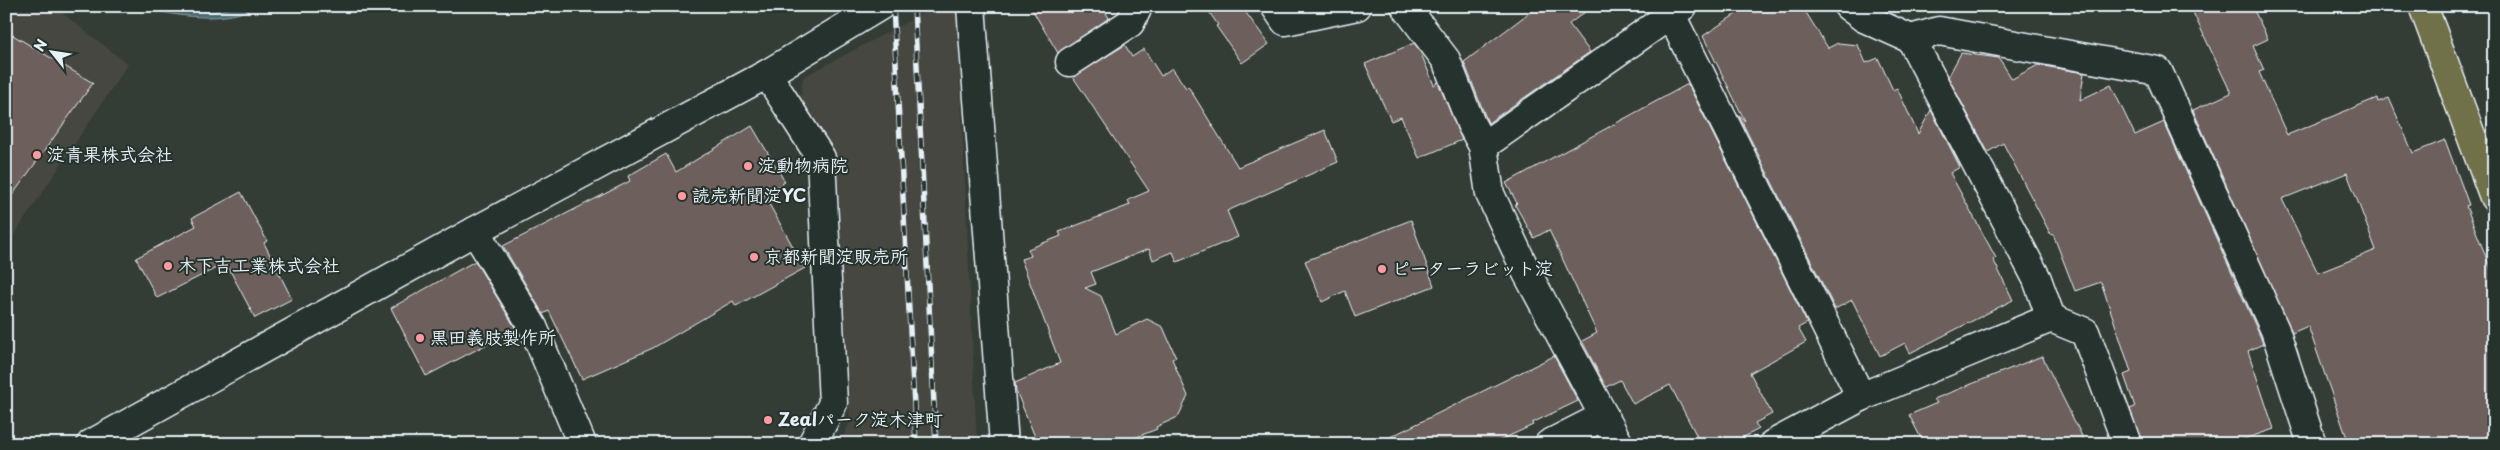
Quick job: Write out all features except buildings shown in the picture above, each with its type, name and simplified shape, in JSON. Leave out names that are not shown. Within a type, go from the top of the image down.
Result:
[{"type":"main road","points":[[2423,6],[2494,197]]},
{"type":"street","points":[[91,444],[475,231],[767,74],[880,6]]},
{"type":"street","points":[[971,6],[1004,444]]},
{"type":"street","points":[[1070,62],[1130,23],[1137,9],[1136,6]]},
{"type":"street","points":[[1275,6],[1286,21],[1357,6]]},
{"type":"street","points":[[1405,6],[1446,60],[1471,124],[1483,146],[1490,194],[1527,273],[1619,444]]},
{"type":"street","points":[[1848,6],[1864,18],[1912,39],[2036,279],[2051,318]]},
{"type":"street","points":[[1483,146],[1677,11],[1861,397]]},
{"type":"street","points":[[1912,39],[1939,31],[2158,72],[2275,330],[2312,444]]},
{"type":"street","points":[[767,74],[821,158],[833,403],[812,444]]},
{"type":"street","points":[[475,231],[533,327],[582,444]]},
{"type":"street","points":[[1773,444],[1861,397],[2051,318],[2085,332],[2127,444]]},
{"type":"street","points":[[1549,444],[1604,416]]},
{"type":"shaded area","name":"淀青果株式会社","points":[[6,6],[53,6],[128,64],[6,247]]},
{"type":"shaded area","points":[[937,6],[957,6],[977,444],[840,444],[850,421],[837,160],[800,100],[803,77]]},
{"type":"water","points":[[143,6],[254,6],[244,12],[231,15],[200,17],[183,16]]},
{"type":"railway","points":[[893,6],[916,444]]},
{"type":"railway","points":[[914,6],[936,444]]},
{"type":"place","name":"淀青果株式会社","points":[[37,155]]},
{"type":"place","name":"淀動物病院","points":[[748,166]]},
{"type":"place","name":"読売新聞淀YC","points":[[682,196]]},
{"type":"place","name":"京都新聞淀販売所","points":[[754,257]]},
{"type":"place","name":"木下吉工業株式会社","points":[[168,266]]},
{"type":"place","name":"ピーターラビット淀","points":[[1382,269]]},
{"type":"place","name":"黒田義肢製作所","points":[[420,338]]},
{"type":"place","name":"Zealパーク淀木津町","points":[[768,420]]}]
